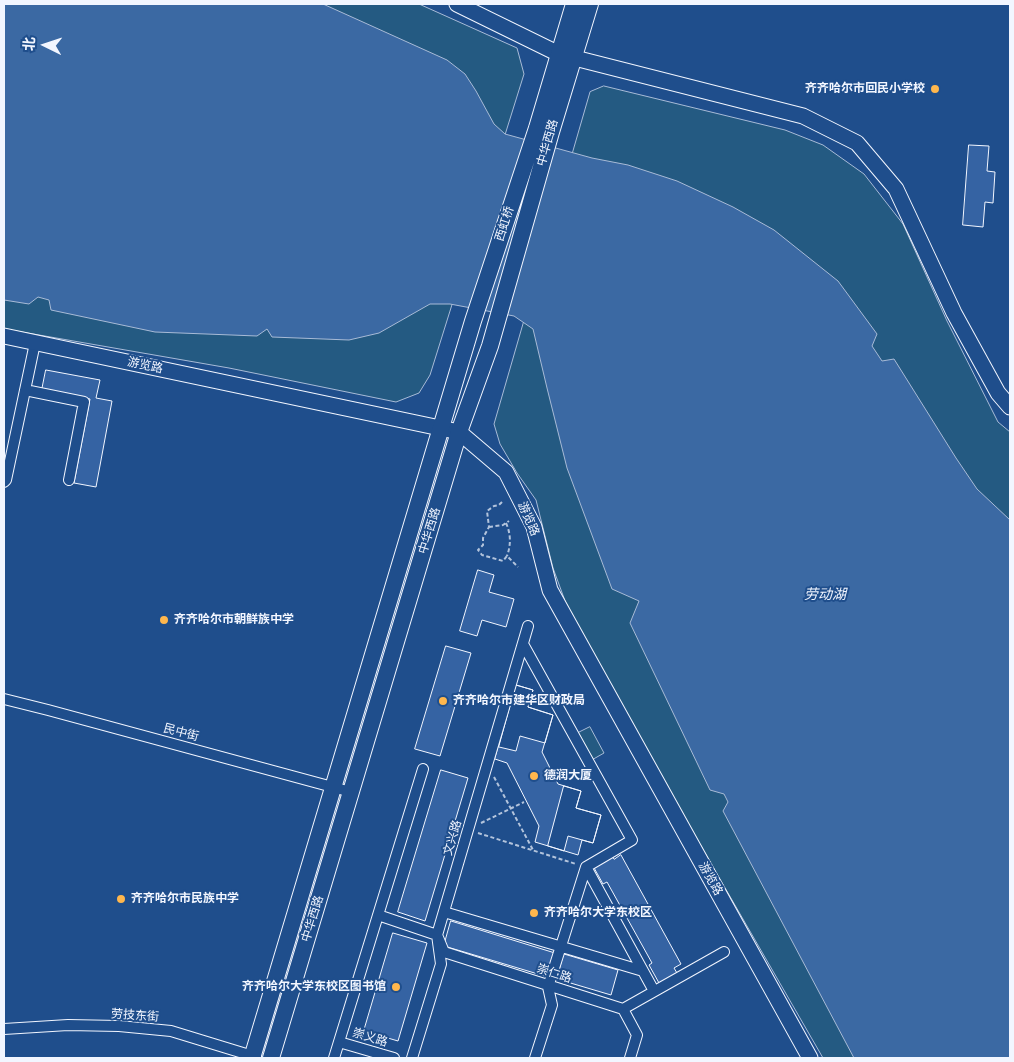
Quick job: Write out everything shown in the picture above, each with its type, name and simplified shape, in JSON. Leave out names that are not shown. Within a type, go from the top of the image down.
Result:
[{"type":"main road","name":"中华西路","points":[[272,1058],[460,432],[490,346],[544,130],[566,56],[574,4]]},
{"type":"main road","name":"中华西路","points":[[566,56],[590,4]]},
{"type":"main road","name":"西虹桥","points":[[473,321],[544,130]]},
{"type":"main road","name":"中华西路","points":[[255,1058],[333,787],[473,321]]},
{"type":"street","points":[[457,4],[566,56],[803,116],[857,143],[896,190],[954,313],[998,393],[1010,407]]},
{"type":"street","name":"游览路","points":[[4,336],[460,432],[506,472],[534,527],[550,590],[810,1058]]},
{"type":"street","points":[[4,482],[6,480],[35,343]]},
{"type":"street","points":[[25,390],[84,402],[69,480]]},
{"type":"street","name":"文兴路","points":[[412,1058],[441,964],[438,935],[444,912],[528,626]]},
{"type":"street","points":[[523,644],[632,840],[586,867],[549,985],[552,1005],[535,1058]]},
{"type":"street","name":"民中街","points":[[4,699],[351,792]]},
{"type":"street","points":[[334,1058],[423,769]]},
{"type":"street","points":[[586,867],[654,991]]},
{"type":"street","points":[[444,912],[643,971]]},
{"type":"street","points":[[378,915],[438,935]]},
{"type":"street","name":"崇仁路","points":[[438,935],[444,952],[623,1009]]},
{"type":"street","points":[[630,1058],[637,1035],[623,1009],[724,952]]},
{"type":"street","name":"劳技东街","points":[[4,1029],[68,1025],[118,1026],[171,1031],[255,1058]]},
{"type":"street","name":"崇义路","points":[[339,1042],[394,1058]]},
{"type":"path","points":[[502,502],[487,511],[489,526],[483,538],[483,545],[478,550],[482,555],[502,561],[507,556],[510,540],[506,523]]},
{"type":"path","points":[[489,526],[503,525],[509,521]]},
{"type":"path","points":[[507,556],[518,567]]},
{"type":"path","points":[[488,765],[533,850]]},
{"type":"path","points":[[468,830],[524,802]]},
{"type":"path","points":[[468,830],[586,867]]},
{"type":"shaded area","points":[[4,4],[419,4],[517,48],[524,74],[430,375],[419,393],[396,402],[229,368],[16,331],[4,331]]},
{"type":"shaded area","name":"劳动湖","points":[[604,86],[785,130],[823,145],[864,174],[903,224],[947,321],[998,422],[1010,432],[1010,1058],[823,1058],[603,676],[568,609],[553,568],[536,500],[500,444],[494,424],[590,92]]},
{"type":"shaded area","points":[[590,727],[604,753],[590,761],[576,734]]},
{"type":"water","name":"劳动湖","points":[[4,4],[323,4],[447,60],[465,74],[494,124],[505,134],[592,158],[628,165],[677,181],[733,207],[774,230],[838,281],[877,334],[872,346],[882,361],[894,359],[977,489],[1010,520],[1010,1058],[854,1058],[723,811],[728,802],[724,794],[710,790],[630,623],[639,601],[612,589],[567,468],[533,329],[514,316],[450,304],[430,304],[379,333],[349,340],[272,337],[267,329],[257,336],[155,332],[51,310],[49,300],[38,297],[29,304],[4,300]]},
{"type":"building","points":[[969,145],[989,146],[987,171],[995,172],[993,203],[985,202],[983,227],[963,225]]},
{"type":"building","points":[[46,370],[100,380],[96,398],[112,401],[96,487],[74,483],[90,399],[42,390]]},
{"type":"building","points":[[478,570],[494,575],[489,592],[514,599],[506,627],[482,620],[477,636],[460,631]]},
{"type":"building","name":"齐齐哈尔市建华区财政局","points":[[446,646],[471,653],[440,756],[415,749]]},
{"type":"building","points":[[516,685],[533,690],[528,707],[553,715],[545,743],[520,736],[516,751],[499,747]]},
{"type":"building","name":"德润大厦","points":[[516,685],[533,690],[528,707],[553,715],[542,752],[558,784],[581,791],[576,808],[601,815],[593,843],[582,840],[578,855],[535,842],[539,826],[507,763],[495,759]]},
{"type":"building","points":[[441,770],[468,778],[425,921],[398,912]]},
{"type":"building","points":[[564,786],[581,791],[576,808],[601,815],[593,843],[568,836],[564,851],[548,846]]},
{"type":"building","points":[[621,855],[681,964],[674,968],[677,973],[659,983],[649,965],[652,963],[607,882],[603,884],[593,866],[612,856],[614,859]]},
{"type":"building","points":[[451,921],[555,953],[548,977],[444,946]]},
{"type":"building","name":"齐齐哈尔大学东校区图书馆","points":[[393,933],[427,943],[398,1041],[364,1031]]},
{"type":"building","points":[[564,954],[618,970],[611,995],[557,979]]},
{"type":"place","name":"齐齐哈尔市回民小学校","points":[[935,89]]},
{"type":"place","name":"齐齐哈尔市朝鲜族中学","points":[[164,620]]},
{"type":"place","name":"齐齐哈尔市建华区财政局","points":[[443,701]]},
{"type":"place","name":"德润大厦","points":[[534,776]]},
{"type":"place","name":"齐齐哈尔市民族中学","points":[[121,899]]},
{"type":"place","name":"齐齐哈尔大学东校区","points":[[534,913]]},
{"type":"place","name":"齐齐哈尔大学东校区图书馆","points":[[396,987]]}]
